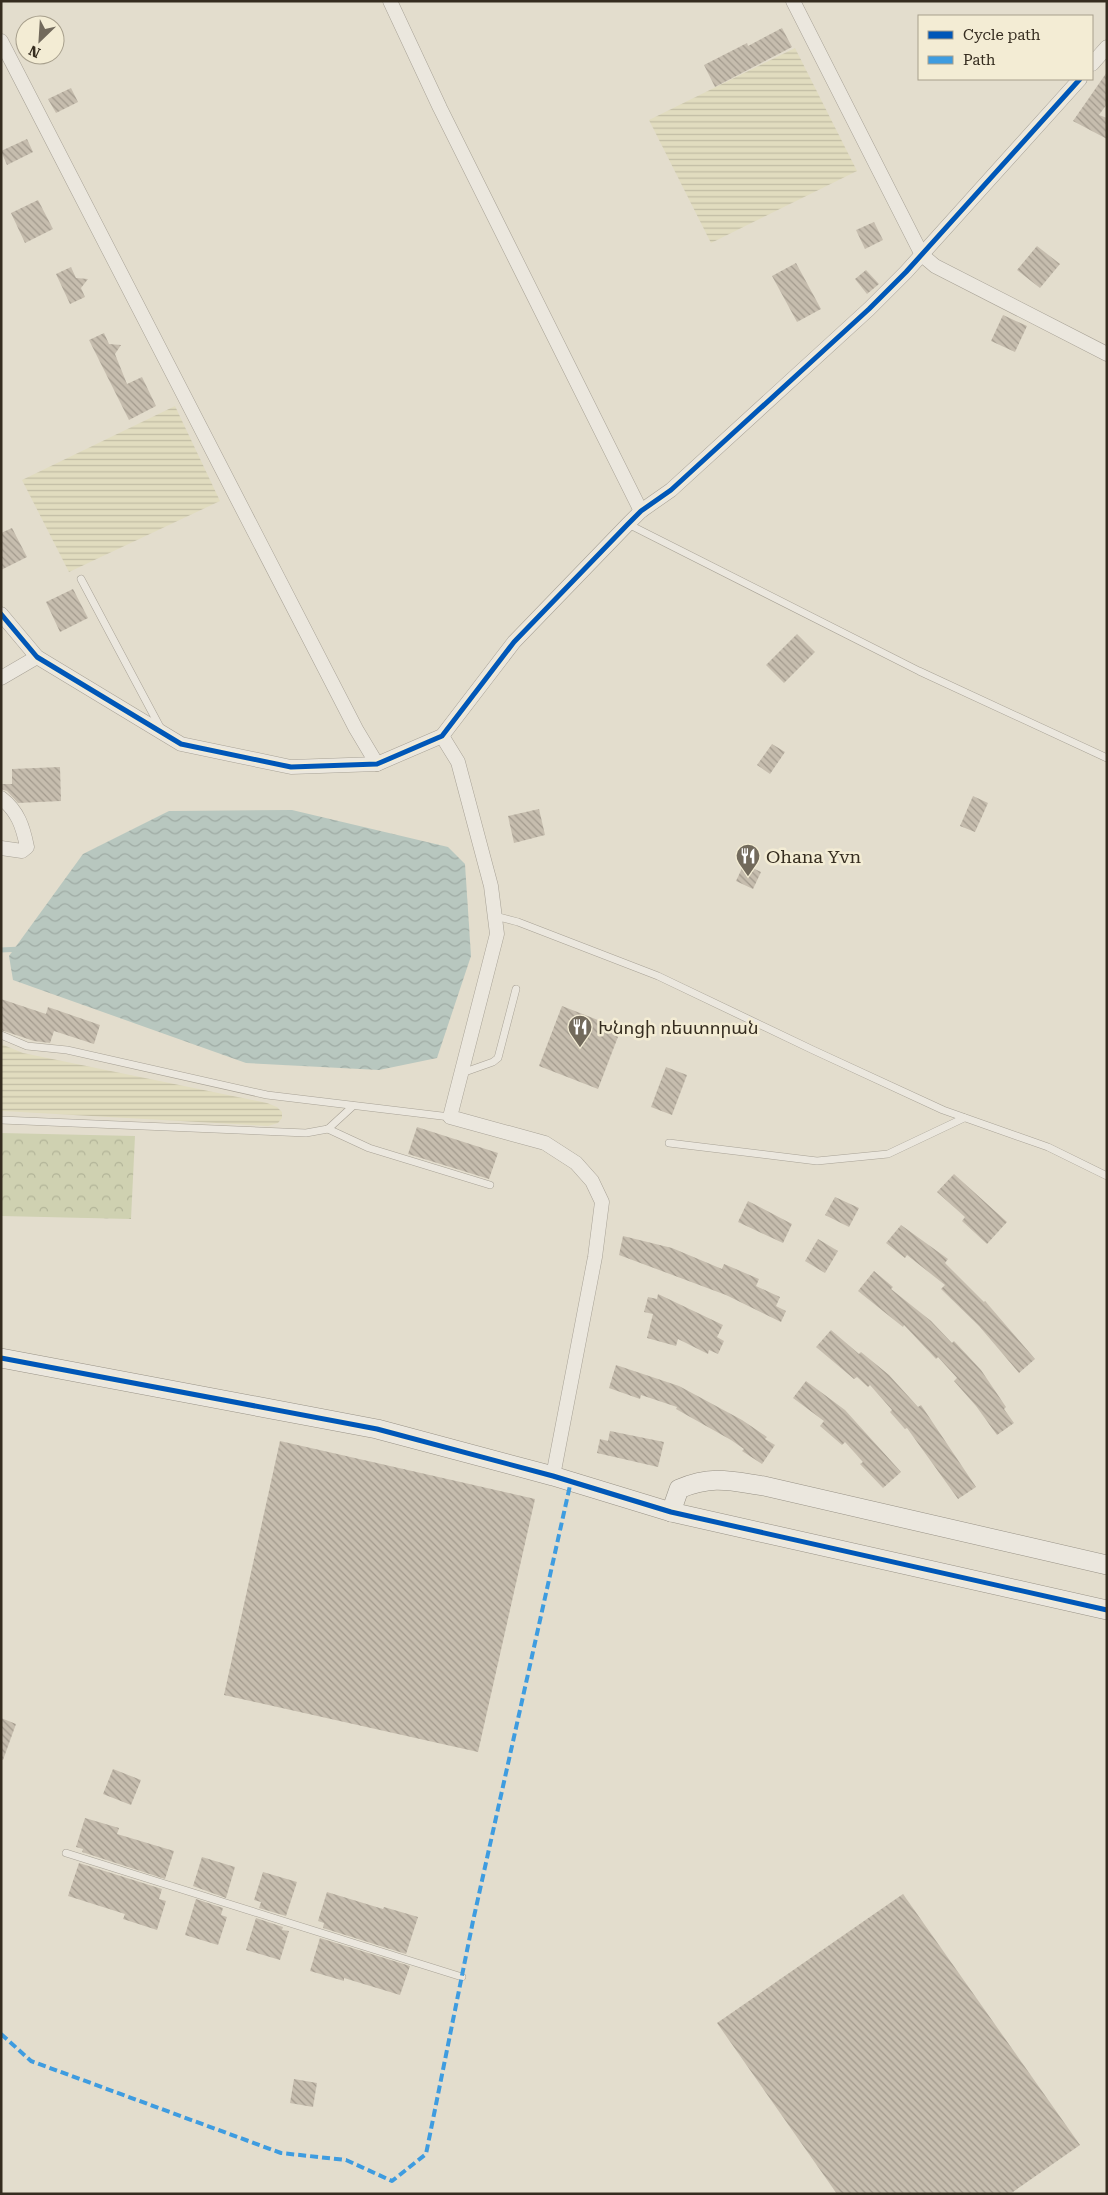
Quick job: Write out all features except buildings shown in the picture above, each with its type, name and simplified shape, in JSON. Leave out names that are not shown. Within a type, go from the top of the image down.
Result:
[{"type":"street","points":[[390,1],[440,108],[641,511]]},
{"type":"street","points":[[794,1],[922,255],[935,266],[1107,354]]},
{"type":"street","points":[[1,41],[356,729],[377,764]]},
{"type":"street","points":[[1093,63],[1107,46]]},
{"type":"street","points":[[1,614],[37,657],[181,744],[291,767],[377,764],[442,736],[514,642],[628,524],[641,511],[671,490],[869,309],[922,255],[1079,80]]},
{"type":"street","points":[[1,678],[37,657]]},
{"type":"street","points":[[442,736],[458,762],[491,886],[497,934],[450,1117],[546,1144],[576,1163],[592,1181],[602,1202],[595,1257],[553,1476]]},
{"type":"street","points":[[1,798],[12,807],[23,826],[27,847],[22,851],[1,848]]},
{"type":"street","points":[[1,1358],[377,1429],[553,1476],[671,1512],[1107,1610]]},
{"type":"street","points":[[671,1512],[679,1489],[697,1482],[715,1479],[764,1486],[1107,1565]]},
{"type":"lane","points":[[628,524],[919,671],[1107,758]]},
{"type":"lane","points":[[81,579],[163,733]]},
{"type":"lane","points":[[495,916],[518,922],[658,976],[813,1050],[964,1118],[1048,1147],[1107,1176]]},
{"type":"lane","points":[[462,1073],[493,1062],[498,1058],[516,989]]},
{"type":"lane","points":[[1,1035],[27,1046],[67,1050],[267,1095],[450,1117]]},
{"type":"lane","points":[[1,1120],[306,1133],[328,1129],[353,1106]]},
{"type":"lane","points":[[669,1143],[817,1161],[888,1154],[964,1118]]},
{"type":"lane","points":[[328,1129],[369,1148],[490,1186]]},
{"type":"lane","points":[[66,1853],[462,1976]]},
{"type":"shaded area","points":[[795,48],[857,171],[711,243],[649,120]]},
{"type":"shaded area","points":[[175,406],[220,501],[69,572],[22,480]]},
{"type":"shaded area","points":[[1,1044],[23,1053],[267,1103],[277,1107],[282,1112],[282,1118],[278,1123],[268,1126],[2,1111]]},
{"type":"green space","points":[[1,1133],[135,1136],[131,1219],[1,1216]]},
{"type":"water","points":[[292,810],[448,847],[465,864],[471,956],[437,1058],[379,1070],[246,1063],[13,980],[9,956],[83,854],[169,811]]},
{"type":"waterway","points":[[1,950],[21,949]]},
{"type":"marked path","points":[[1,2034],[31,2061],[281,2153],[346,2160],[392,2181],[426,2154],[473,1921],[571,1481]]},
{"type":"cycle path","points":[[1,614],[37,657],[181,744],[291,767],[377,764],[442,736],[514,642],[628,524],[641,511],[671,490],[869,309],[906,272],[1079,80]]},
{"type":"cycle path","points":[[1,1358],[377,1429],[553,1476],[671,1512],[1107,1610]]},
{"type":"place","name":"Ohana Yvn","points":[[748,877]]},
{"type":"place","name":"Խնոցի ռեստորան","points":[[580,1048]]}]
